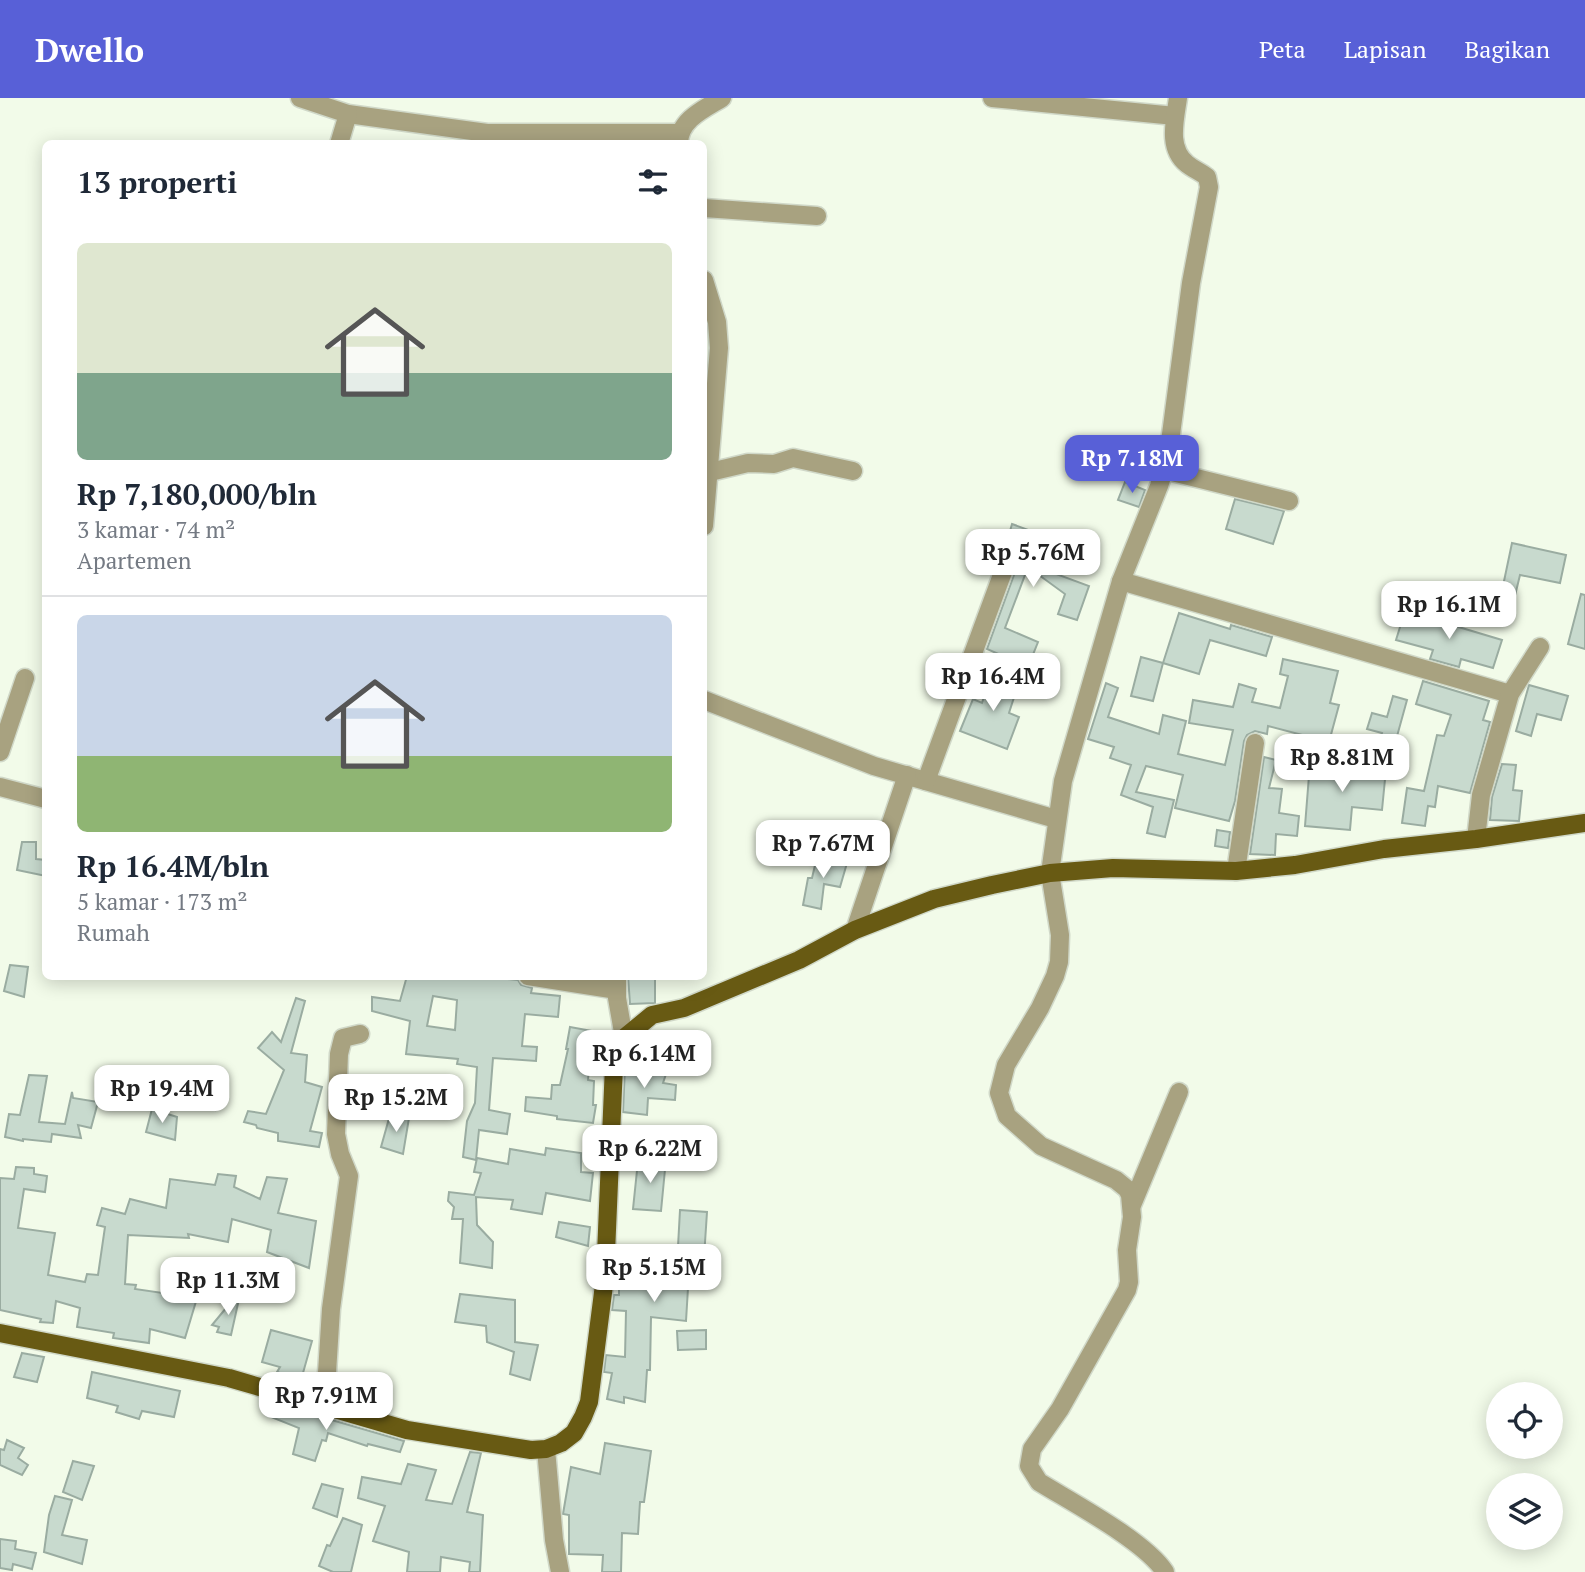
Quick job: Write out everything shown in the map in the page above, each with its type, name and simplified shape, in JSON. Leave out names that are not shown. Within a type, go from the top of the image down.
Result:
[{"type":"main road","points":[[0,1333],[229,1378],[407,1430],[508,1447],[546,1449],[561,1443],[573,1433],[589,1402],[606,1265],[614,1065],[616,1053],[624,1038],[652,1016],[684,1008],[799,960],[855,930],[934,900],[1049,873],[1113,868],[1236,871],[1295,865],[1384,849],[1476,839],[1585,822]]},
{"type":"street","points":[[300,98],[348,114],[487,133],[679,138],[695,115],[722,98]]},
{"type":"street","points":[[992,98],[1177,107],[1174,141],[1178,153],[1187,165],[1207,177],[1209,187],[1191,283],[1172,434],[1164,470],[1121,581],[1063,781],[1049,873],[1060,935],[1059,962],[1040,1008],[1006,1065],[999,1093],[1007,1116],[1041,1146],[1116,1180],[1127,1189],[1132,1205]]},
{"type":"street","points":[[339,140],[348,114]]},
{"type":"street","points":[[707,208],[817,216]]},
{"type":"street","points":[[707,289],[717,321],[719,348],[707,499]]},
{"type":"street","points":[[710,472],[748,463],[774,464],[793,458],[853,471]]},
{"type":"street","points":[[1164,470],[1289,501]]},
{"type":"street","points":[[926,781],[1003,572]]},
{"type":"street","points":[[1121,581],[1510,694]]},
{"type":"street","points":[[1476,839],[1481,795],[1510,694],[1540,647]]},
{"type":"street","points":[[0,752],[25,678]]},
{"type":"street","points":[[707,700],[874,766],[1056,819]]},
{"type":"street","points":[[1236,871],[1255,743]]},
{"type":"street","points":[[855,930],[907,775]]},
{"type":"street","points":[[0,787],[42,798]]},
{"type":"street","points":[[579,980],[617,983],[624,1038]]},
{"type":"street","points":[[325,1405],[331,1309],[349,1176],[337,1134],[339,1054],[344,1038],[360,1034]]},
{"type":"street","points":[[1165,1572],[1158,1561],[1141,1547],[1040,1482],[1029,1465],[1032,1449],[1060,1409],[1127,1290],[1132,1205],[1178,1092]]},
{"type":"street","points":[[546,1449],[554,1540],[560,1572]]},
{"type":"building","points":[[1125,482],[1145,490],[1139,507],[1118,500]]},
{"type":"building","points":[[1235,499],[1284,511],[1273,544],[1226,529]]},
{"type":"building","points":[[1012,524],[1067,544],[1056,574],[1089,586],[1077,620],[1058,614],[1065,594],[1028,567],[1005,628],[1038,642],[1028,667],[987,649],[1014,575],[1011,564],[1014,558],[1003,556]]},
{"type":"building","points":[[1512,543],[1566,555],[1560,583],[1520,575],[1512,608],[1499,605]]},
{"type":"building","points":[[1581,594],[1585,595],[1585,649],[1568,644]]},
{"type":"building","points":[[1405,611],[1502,640],[1493,668],[1461,659],[1459,667],[1430,659],[1433,650],[1396,640]]},
{"type":"building","points":[[1179,613],[1230,629],[1231,625],[1272,637],[1266,656],[1210,640],[1199,674],[1163,663]]},
{"type":"building","points":[[1141,657],[1163,663],[1153,701],[1131,696]]},
{"type":"building","points":[[1283,659],[1338,671],[1330,703],[1339,705],[1329,742],[1268,726],[1267,734],[1255,731],[1247,735],[1229,821],[1175,808],[1183,775],[1146,766],[1136,792],[1174,800],[1165,837],[1147,833],[1153,807],[1121,795],[1131,765],[1110,758],[1114,747],[1088,739],[1106,683],[1118,688],[1108,717],[1159,734],[1163,715],[1186,721],[1178,754],[1225,765],[1233,730],[1189,723],[1193,700],[1233,707],[1239,684],[1256,689],[1252,702],[1280,708],[1288,676],[1280,674]]},
{"type":"building","points":[[991,674],[1019,682],[1009,713],[1019,717],[1007,749],[960,731],[973,699],[982,703]]},
{"type":"building","points":[[1423,681],[1489,701],[1483,720],[1490,722],[1470,793],[1438,786],[1435,807],[1428,806],[1425,826],[1402,823],[1407,788],[1424,791],[1437,735],[1444,736],[1451,715],[1416,704]]},
{"type":"building","points":[[1529,685],[1568,696],[1561,720],[1537,714],[1531,736],[1516,731]]},
{"type":"building","points":[[1393,696],[1407,700],[1391,758],[1376,754],[1382,733],[1367,729],[1372,713],[1387,717]]},
{"type":"building","points":[[1264,757],[1276,760],[1269,788],[1282,789],[1279,813],[1299,816],[1297,836],[1276,834],[1275,855],[1250,854]]},
{"type":"building","points":[[1310,763],[1386,769],[1382,810],[1352,807],[1350,830],[1305,826]]},
{"type":"building","points":[[1502,764],[1516,765],[1513,790],[1522,791],[1519,821],[1490,820],[1492,797]]},
{"type":"building","points":[[1217,830],[1230,832],[1228,848],[1215,846]]},
{"type":"building","points":[[22,842],[36,842],[36,859],[42,860],[42,875],[17,870]]},
{"type":"building","points":[[817,857],[847,863],[840,887],[824,884],[821,909],[803,905],[808,878],[812,878]]},
{"type":"building","points":[[10,965],[28,967],[24,997],[4,991]]},
{"type":"building","points":[[406,980],[518,980],[521,985],[532,988],[531,993],[560,996],[558,1017],[525,1014],[522,1046],[537,1047],[536,1061],[493,1058],[489,1110],[510,1114],[507,1134],[479,1130],[476,1160],[463,1157],[467,1121],[475,1103],[477,1067],[457,1064],[458,1059],[406,1054],[410,1021],[372,1011],[372,997],[400,1001]],"holes":[[[433,996],[457,1000],[455,1030],[427,1026]]]},
{"type":"building","points":[[628,980],[655,980],[655,1003],[630,1004]]},
{"type":"building","points":[[296,998],[305,1001],[291,1053],[307,1055],[305,1082],[322,1087],[310,1131],[322,1133],[319,1147],[278,1141],[278,1133],[244,1122],[248,1111],[266,1114],[284,1070],[258,1048],[272,1032],[281,1042]]},
{"type":"building","points":[[570,1027],[603,1033],[598,1055],[590,1053],[588,1080],[594,1081],[593,1105],[596,1105],[593,1123],[557,1119],[557,1116],[525,1111],[526,1097],[551,1099],[552,1085],[560,1085]]},
{"type":"building","points":[[625,1067],[648,1069],[648,1075],[666,1074],[663,1083],[676,1085],[675,1100],[648,1098],[647,1115],[623,1112]]},
{"type":"building","points":[[29,1075],[47,1076],[39,1122],[65,1124],[72,1092],[73,1098],[98,1102],[91,1128],[78,1125],[81,1138],[52,1134],[51,1142],[5,1137],[9,1114],[20,1115]]},
{"type":"building","points":[[183,1079],[219,1087],[215,1110],[180,1099]]},
{"type":"building","points":[[152,1109],[177,1117],[175,1140],[146,1132]]},
{"type":"building","points":[[390,1115],[409,1118],[403,1154],[381,1147]]},
{"type":"building","points":[[546,1148],[581,1153],[581,1172],[593,1173],[590,1201],[546,1193],[542,1214],[511,1209],[513,1200],[476,1197],[477,1225],[493,1242],[492,1268],[460,1263],[463,1219],[452,1219],[454,1207],[448,1201],[449,1192],[474,1195],[481,1173],[474,1172],[477,1158],[508,1164],[510,1149],[545,1155]]},
{"type":"building","points":[[666,1159],[661,1211],[633,1209],[638,1161]]},
{"type":"building","points":[[16,1167],[34,1168],[34,1174],[47,1176],[45,1192],[24,1189],[18,1228],[55,1233],[48,1275],[85,1282],[87,1274],[98,1275],[105,1227],[97,1225],[102,1208],[125,1214],[130,1199],[166,1208],[170,1179],[215,1185],[218,1174],[236,1176],[234,1187],[260,1199],[267,1177],[287,1179],[278,1213],[316,1221],[309,1268],[267,1252],[271,1230],[232,1219],[228,1242],[188,1234],[189,1238],[128,1235],[125,1284],[136,1285],[135,1289],[197,1298],[185,1338],[150,1329],[149,1343],[113,1338],[114,1333],[77,1327],[80,1308],[56,1301],[53,1323],[40,1322],[41,1319],[0,1310],[0,1178],[14,1179]]},
{"type":"building","points":[[680,1210],[707,1212],[702,1288],[688,1288],[686,1321],[651,1317],[650,1370],[647,1370],[645,1402],[624,1397],[624,1403],[607,1399],[612,1373],[604,1372],[606,1355],[625,1357],[626,1311],[612,1310],[614,1295],[619,1295],[619,1261],[677,1265]]},
{"type":"building","points":[[559,1222],[590,1227],[588,1246],[556,1237]]},
{"type":"building","points":[[241,1290],[231,1335],[217,1332],[219,1327],[212,1325]]},
{"type":"building","points":[[460,1294],[515,1300],[515,1342],[538,1345],[530,1380],[510,1374],[514,1352],[487,1342],[486,1326],[455,1322]]},
{"type":"building","points":[[271,1330],[312,1341],[301,1380],[277,1372],[280,1367],[262,1362]]},
{"type":"building","points":[[706,1330],[706,1349],[678,1350],[677,1331]]},
{"type":"building","points":[[22,1353],[44,1357],[37,1382],[14,1377]]},
{"type":"building","points":[[92,1372],[180,1391],[174,1417],[142,1411],[139,1419],[116,1412],[118,1406],[87,1398]]},
{"type":"building","points":[[269,1403],[404,1441],[400,1452],[368,1444],[367,1446],[328,1433],[326,1441],[322,1440],[315,1461],[293,1454],[299,1428],[266,1415]]},
{"type":"building","points":[[7,1440],[24,1448],[18,1458],[28,1465],[22,1475],[0,1465],[0,1449],[4,1450]]},
{"type":"building","points":[[605,1443],[651,1451],[644,1502],[640,1502],[638,1534],[622,1533],[621,1572],[602,1572],[603,1555],[569,1554],[569,1515],[563,1514],[571,1467],[600,1474]]},
{"type":"building","points":[[470,1452],[481,1453],[467,1512],[483,1515],[480,1572],[469,1572],[470,1562],[441,1557],[440,1572],[407,1572],[409,1552],[373,1541],[385,1506],[358,1498],[362,1477],[401,1484],[408,1464],[436,1470],[426,1500],[452,1504]]},
{"type":"building","points":[[73,1461],[94,1466],[82,1500],[63,1492]]},
{"type":"building","points":[[322,1484],[343,1489],[337,1517],[313,1508]]},
{"type":"building","points":[[55,1496],[72,1500],[62,1535],[87,1540],[82,1564],[44,1552],[49,1515]]},
{"type":"building","points":[[343,1518],[362,1525],[351,1572],[333,1572],[319,1566],[327,1545],[330,1546]]},
{"type":"building","points":[[0,1539],[16,1541],[15,1549],[36,1553],[32,1569],[13,1564],[12,1570],[0,1568]]}]
